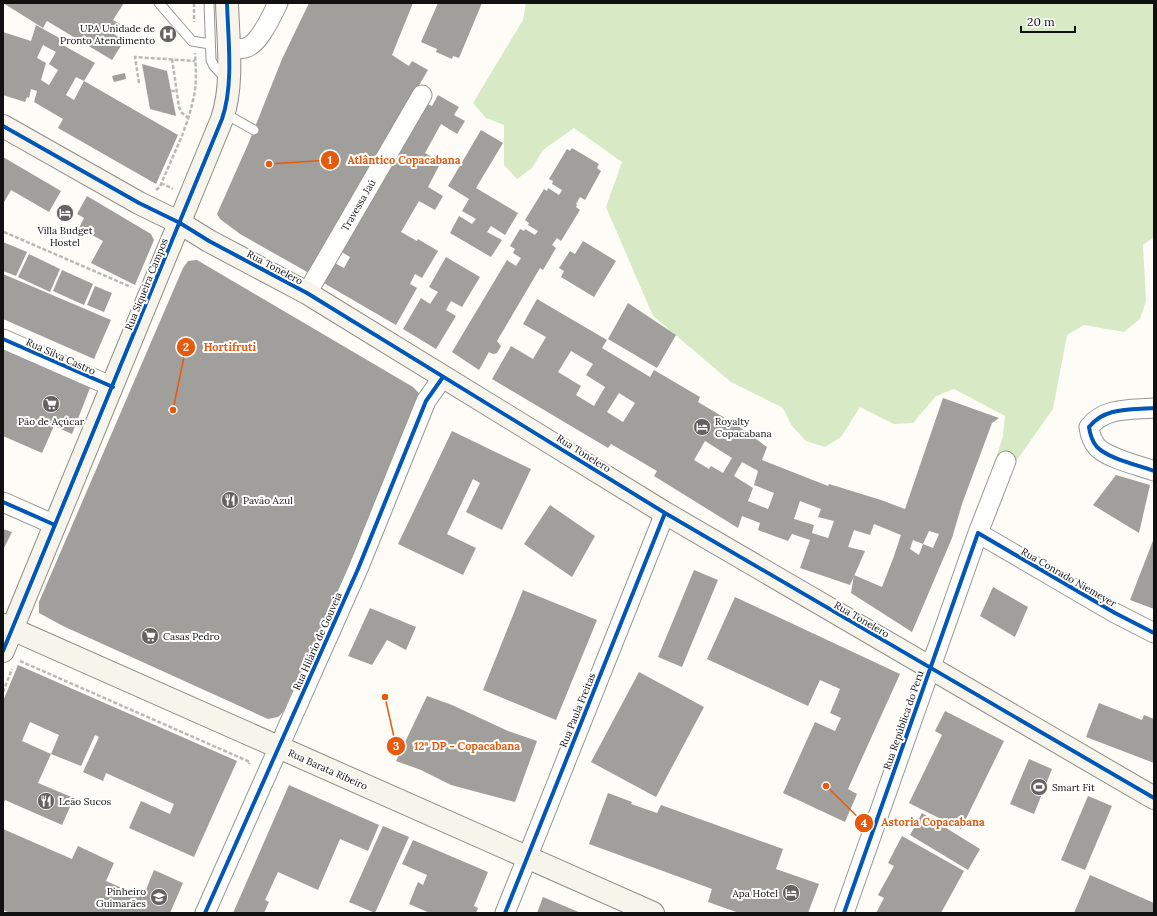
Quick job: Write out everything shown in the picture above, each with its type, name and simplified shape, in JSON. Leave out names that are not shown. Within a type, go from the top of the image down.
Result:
[{"type":"main road","name":"Rua Siqueira Campos","points":[[11,659],[8,628],[54,525],[112,387],[224,113],[228,82],[219,46],[227,3]]},
{"type":"main road","name":"Rua Tonelero","points":[[3,126],[307,294],[666,513],[1154,798]]},
{"type":"main road","name":"Rua Barata Ribeiro","points":[[8,628],[653,913]]},
{"type":"street","points":[[219,46],[245,48],[251,45],[258,39],[278,3]]},
{"type":"street","name":"Travessa Jaú","points":[[307,294],[422,95]]},
{"type":"street","name":"Rua Silva Castro","points":[[3,339],[112,387]]},
{"type":"street","name":"Rua Hilário de Gouveia","points":[[205,913],[358,569],[426,401],[444,377]]},
{"type":"street","points":[[1154,408],[1114,411],[1102,415],[1089,427],[1091,438],[1098,447],[1113,457],[1154,471]]},
{"type":"street","name":"Rua República do Peru","points":[[844,913],[978,534],[1006,461]]},
{"type":"street","points":[[3,502],[54,525]]},
{"type":"street","name":"Rua Paula Freitas","points":[[505,913],[666,513]]},
{"type":"street","name":"Rua Conrado Niemeyer","points":[[978,534],[1154,633]]},
{"type":"lane","points":[[160,3],[194,42],[219,46]]},
{"type":"lane","name":"Rua Siqueira Campos","points":[[209,3],[219,46]]},
{"type":"lane","points":[[224,113],[254,130]]},
{"type":"path","points":[[139,202],[149,188],[156,190],[160,187],[194,100],[194,3]]},
{"type":"path","points":[[139,83],[135,57],[195,61]]},
{"type":"path","points":[[172,59],[180,111],[188,118]]},
{"type":"path","points":[[171,91],[176,90]]},
{"type":"path","points":[[4,232],[150,294]]},
{"type":"path","points":[[3,692],[11,659],[250,762],[247,770]]},
{"type":"green space","points":[[526,3],[1154,3],[1154,237],[1143,245],[1146,301],[1140,319],[1124,332],[1084,325],[1067,335],[1053,409],[1009,471],[997,455],[1003,436],[1005,416],[954,389],[936,396],[913,423],[894,424],[860,407],[841,437],[825,447],[806,441],[792,426],[783,408],[731,382],[653,316],[606,207],[622,162],[574,128],[543,150],[532,168],[517,179],[504,165],[504,125],[486,118],[473,103],[523,20]]},
{"type":"building","points":[[3,3],[124,3],[113,20],[120,24],[114,34],[124,41],[112,60],[47,21],[43,28]]},
{"type":"building","points":[[309,3],[413,3],[392,55],[409,66],[412,61],[428,70],[309,273],[240,234],[220,219],[217,214],[249,142],[282,59]]},
{"type":"building","points":[[438,3],[482,3],[459,58],[453,56],[452,59],[436,52],[437,49],[421,42]]},
{"type":"building","points":[[36,25],[63,40],[61,44],[95,63],[84,81],[178,135],[156,184],[58,128],[63,119],[34,102],[37,91],[31,89],[29,98],[27,97],[25,102],[3,95],[3,32],[31,41]],"holes":[[[43,45],[56,52],[49,64],[58,70],[49,85],[41,80],[46,63],[37,58]],[[76,77],[84,81],[74,100],[66,95]]]},
{"type":"building","points":[[142,64],[167,71],[176,116],[150,109]]},
{"type":"building","points":[[125,73],[126,79],[114,82],[112,76]]},
{"type":"building","points":[[438,95],[459,107],[454,115],[465,121],[457,134],[441,124],[425,153],[441,162],[428,187],[443,196],[435,210],[419,201],[401,232],[417,241],[418,239],[438,251],[422,278],[415,274],[410,284],[417,288],[396,325],[322,282],[333,262],[344,268],[350,257],[340,251],[426,103],[432,106]]},
{"type":"building","points":[[481,130],[503,143],[476,188],[518,213],[505,235],[491,226],[487,232],[502,240],[491,257],[450,233],[459,216],[472,224],[476,219],[462,211],[469,199],[448,186]]},
{"type":"building","points":[[572,148],[599,164],[597,168],[601,171],[585,200],[580,197],[576,207],[580,210],[561,241],[557,238],[552,245],[556,248],[543,270],[540,268],[497,341],[501,346],[497,353],[493,354],[489,352],[479,370],[452,352],[507,260],[516,266],[521,258],[513,253],[515,249],[510,246],[520,229],[524,231],[525,229],[535,235],[538,231],[528,225],[529,223],[525,220],[544,189],[547,191],[548,188],[559,195],[562,190],[552,184],[553,181],[549,179],[567,149],[570,151]]},
{"type":"building","points":[[3,157],[61,191],[49,212],[11,190],[3,204]]},
{"type":"building","points":[[87,196],[151,234],[154,240],[135,285],[91,263],[103,241],[79,228],[84,218],[77,214]]},
{"type":"building","points":[[583,241],[616,261],[594,297],[561,277],[564,271],[559,268],[570,251],[575,254]]},
{"type":"building","points":[[3,242],[27,252],[16,276],[3,271]]},
{"type":"building","points":[[29,254],[60,269],[50,292],[18,277]]},
{"type":"building","points":[[446,257],[480,277],[462,307],[451,301],[446,310],[456,316],[436,349],[403,329],[421,298],[430,304],[438,292],[429,287]]},
{"type":"building","name":"Pavão Azul","points":[[197,260],[413,387],[419,393],[419,402],[415,416],[283,712],[278,717],[268,719],[63,626],[39,613],[39,602],[183,268],[188,261]]},
{"type":"building","points":[[62,270],[93,284],[84,305],[53,291]]},
{"type":"building","points":[[3,274],[111,320],[94,359],[3,319]]},
{"type":"building","points":[[95,286],[112,293],[104,312],[87,305]]},
{"type":"building","points":[[537,299],[607,340],[602,348],[650,377],[654,370],[700,397],[698,402],[735,424],[767,447],[762,460],[828,486],[829,484],[905,509],[943,398],[999,418],[992,423],[962,504],[952,538],[912,632],[851,593],[854,577],[850,585],[800,568],[810,540],[792,534],[788,541],[758,530],[760,523],[742,516],[738,528],[654,476],[657,471],[611,444],[608,448],[492,379],[511,346],[533,359],[546,337],[523,324]],"holes":[[[571,351],[593,364],[586,375],[605,387],[594,406],[576,395],[581,386],[558,372]],[[619,393],[635,403],[623,422],[607,412]],[[705,441],[732,458],[723,473],[711,466],[709,469],[694,460]],[[742,462],[758,471],[754,485],[774,493],[768,509],[748,501],[753,488],[734,476]],[[800,501],[821,509],[818,517],[834,521],[828,538],[812,533],[814,525],[794,519]],[[874,524],[901,535],[882,587],[854,575],[865,551],[848,547],[854,530],[870,535]],[[929,531],[939,534],[933,548],[923,544]],[[913,540],[923,544],[919,555],[910,549]]]},
{"type":"building","points":[[628,303],[676,335],[657,368],[608,339]]},
{"type":"building","points":[[3,350],[90,388],[72,434],[54,426],[42,453],[3,436]]},
{"type":"building","points":[[452,431],[531,469],[502,530],[466,512],[480,483],[473,479],[447,534],[476,548],[463,575],[398,544]]},
{"type":"building","points":[[1116,475],[1150,485],[1139,533],[1093,505]]},
{"type":"building","points":[[550,505],[595,536],[572,577],[524,544]]},
{"type":"building","points":[[3,529],[12,532],[3,550]]},
{"type":"building","points":[[1154,538],[1154,609],[1130,600]]},
{"type":"building","points":[[694,570],[718,580],[682,667],[658,657]]},
{"type":"building","points":[[993,587],[1028,607],[1015,637],[980,616]]},
{"type":"building","points":[[523,590],[597,620],[556,720],[483,690]]},
{"type":"building","points":[[735,597],[900,674],[848,789],[857,794],[845,822],[783,793],[815,722],[835,731],[841,718],[830,713],[840,689],[820,680],[808,706],[707,659]]},
{"type":"building","points":[[370,608],[416,627],[406,650],[387,640],[372,665],[348,656]]},
{"type":"building","points":[[18,665],[237,761],[194,857],[129,828],[141,801],[170,814],[174,804],[106,773],[103,781],[83,772],[99,737],[95,735],[81,766],[51,754],[38,783],[74,798],[62,825],[5,800],[3,805],[3,701]],"holes":[[[30,722],[59,735],[51,754],[22,741]]]},
{"type":"building","points":[[639,672],[704,707],[656,797],[591,762]]},
{"type":"building","points":[[427,696],[452,705],[508,731],[537,741],[515,802],[451,785],[421,770],[396,761]]},
{"type":"building","points":[[1099,703],[1142,720],[1144,715],[1154,719],[1154,763],[1086,737]]},
{"type":"building","points":[[945,711],[1004,741],[961,829],[909,803],[942,735],[935,731]]},
{"type":"building","points":[[1029,759],[1052,769],[1034,814],[1010,804]]},
{"type":"building","points":[[289,785],[379,825],[368,851],[340,839],[318,890],[278,872],[265,900],[269,902],[264,913],[233,913]]},
{"type":"building","points":[[608,793],[632,802],[631,804],[657,813],[661,805],[783,849],[776,869],[819,884],[808,913],[739,913],[708,902],[712,889],[589,844]]},
{"type":"building","points":[[1088,796],[1112,806],[1085,870],[1061,860]]},
{"type":"building","points":[[922,813],[980,849],[968,870],[910,835]]},
{"type":"building","points":[[383,826],[409,837],[375,913],[349,902]]},
{"type":"building","points":[[3,829],[72,859],[78,846],[114,863],[106,881],[143,897],[154,870],[183,883],[170,913],[10,913],[3,910]]},
{"type":"building","points":[[902,836],[964,871],[941,913],[876,913],[884,898],[878,895],[894,866],[888,863]]},
{"type":"building","points":[[413,840],[488,872],[474,906],[478,908],[476,913],[430,913],[409,904],[418,882],[423,885],[427,875],[402,864]]},
{"type":"building","points":[[1090,875],[1154,903],[1154,913],[1074,913]]},
{"type":"building","points":[[543,897],[581,913],[537,913]]},
{"type":"cycle path","points":[[3,651],[222,119],[226,105],[229,76],[227,3]]},
{"type":"cycle path","points":[[3,126],[139,203],[180,223],[209,241],[307,293],[665,513],[1154,798]]},
{"type":"cycle path","points":[[3,339],[113,387]]},
{"type":"cycle path","points":[[205,913],[358,569],[426,401],[443,377]]},
{"type":"cycle path","points":[[1154,408],[1110,413],[1095,421],[1089,427],[1094,442],[1102,451],[1116,458],[1154,471]]},
{"type":"cycle path","points":[[3,502],[55,525]]},
{"type":"cycle path","points":[[505,913],[665,513]]},
{"type":"cycle path","points":[[844,913],[978,533],[1115,613],[1154,633]]},
{"type":"place","name":"UPA Unidade de Pronto Atendimento","points":[[168,34]]},
{"type":"place","name":"Atlântico Copacabana","points":[[269,164]]},
{"type":"place","name":"Villa Budget Hostel","points":[[65,213]]},
{"type":"place","name":"Pão de Açúcar","points":[[51,404]]},
{"type":"place","name":"Hortifruti","points":[[173,410]]},
{"type":"place","name":"Royalty Copacabana","points":[[702,427]]},
{"type":"place","name":"Pavão Azul","points":[[230,500]]},
{"type":"place","name":"Casas Pedro","points":[[150,636]]},
{"type":"place","name":"12ª DP - Copacabana","points":[[385,697]]},
{"type":"place","name":"Astoria Copacabana","points":[[826,786]]},
{"type":"place","name":"Smart Fit","points":[[1039,787]]},
{"type":"place","name":"Leão Sucos","points":[[46,801]]},
{"type":"place","name":"Apa Hotel","points":[[791,893]]},
{"type":"place","name":"Pinheiro Guimarães","points":[[159,897]]}]
